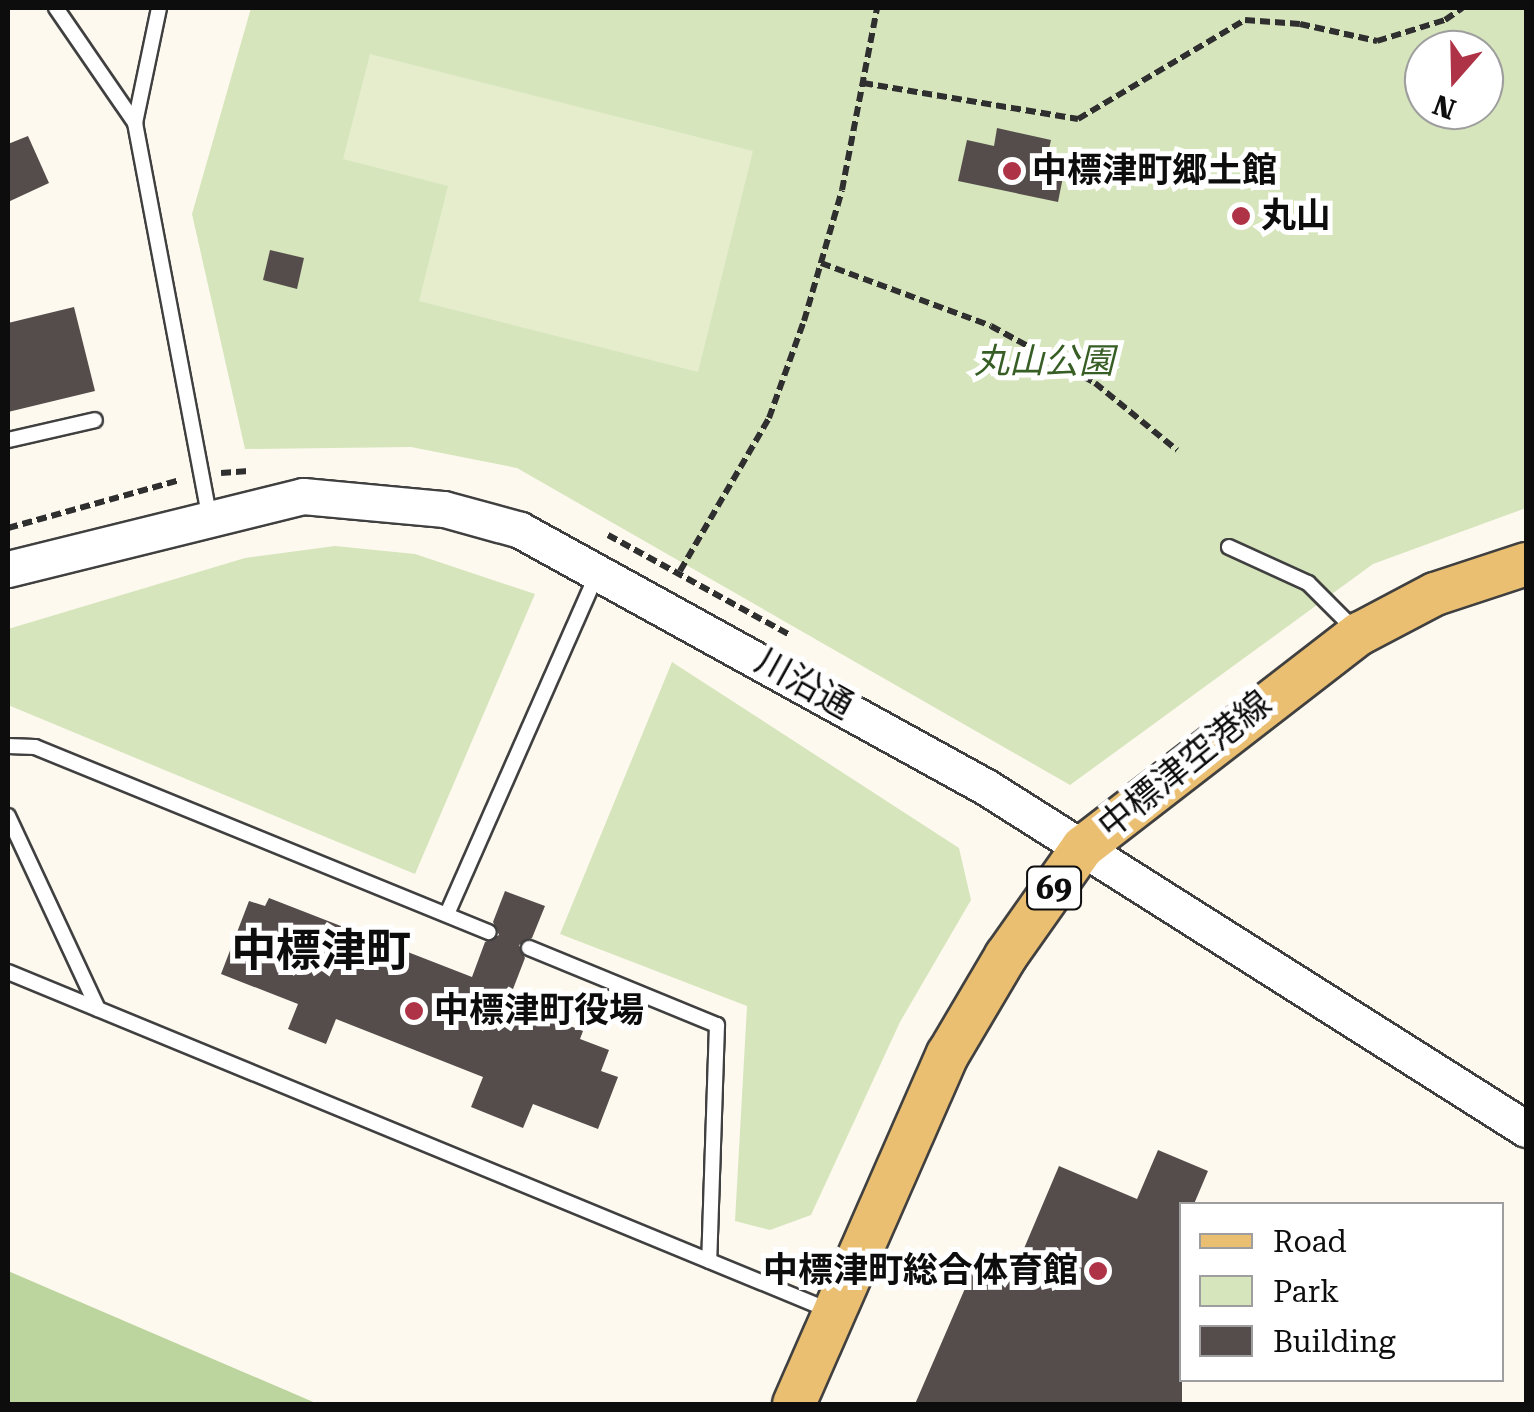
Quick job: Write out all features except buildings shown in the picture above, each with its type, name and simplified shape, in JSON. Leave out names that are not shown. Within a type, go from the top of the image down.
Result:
[{"type":"main road","name":"中標津空港線","points":[[794,1404],[948,1054],[1006,956],[1083,847],[1359,634],[1435,594],[1526,564]]},
{"type":"street","name":"川沿通","points":[[8,569],[208,515],[303,496],[444,509],[520,530],[599,569],[1083,847],[1526,1129]]},
{"type":"lane","points":[[56,8],[135,123]]},
{"type":"lane","points":[[159,8],[135,123],[208,515]]},
{"type":"lane","points":[[8,440],[95,420]]},
{"type":"lane","points":[[1230,547],[1308,583],[1359,634]]},
{"type":"lane","points":[[446,914],[599,569]]},
{"type":"lane","points":[[8,746],[34,747],[490,932]]},
{"type":"lane","points":[[8,816],[98,1009]]},
{"type":"lane","points":[[529,948],[717,1025],[710,1261]]},
{"type":"lane","points":[[8,972],[832,1312]]},
{"type":"path","points":[[680,570],[769,418],[821,263],[877,8]]},
{"type":"path","points":[[863,83],[1078,119],[1246,20],[1377,41],[1462,8]]},
{"type":"path","points":[[821,263],[991,326],[1095,383],[1177,450]]},
{"type":"green space","name":"丸山公園","points":[[251,8],[1526,8],[1526,508],[1373,564],[1070,785],[517,468],[411,447],[245,449],[192,214]]},
{"type":"green space","points":[[370,54],[753,151],[698,372],[419,301],[448,186],[343,159]]},
{"type":"green space","points":[[335,546],[415,554],[535,594],[415,874],[8,705],[8,629],[245,558]]},
{"type":"green space","points":[[672,662],[959,848],[971,900],[900,1022],[811,1215],[770,1230],[735,1221],[747,1006],[560,934]]},
{"type":"green space","points":[[8,1271],[318,1404],[8,1404]]},
{"type":"place","name":"中標津町郷土館","points":[[1012,171]]},
{"type":"place","name":"丸山","points":[[1241,216]]},
{"type":"place","name":"中標津町役場","points":[[414,1011]]},
{"type":"place","name":"中標津町総合体育館","points":[[1098,1271]]},
{"type":"district","name":"中標津町","points":[[321,951]]}]
